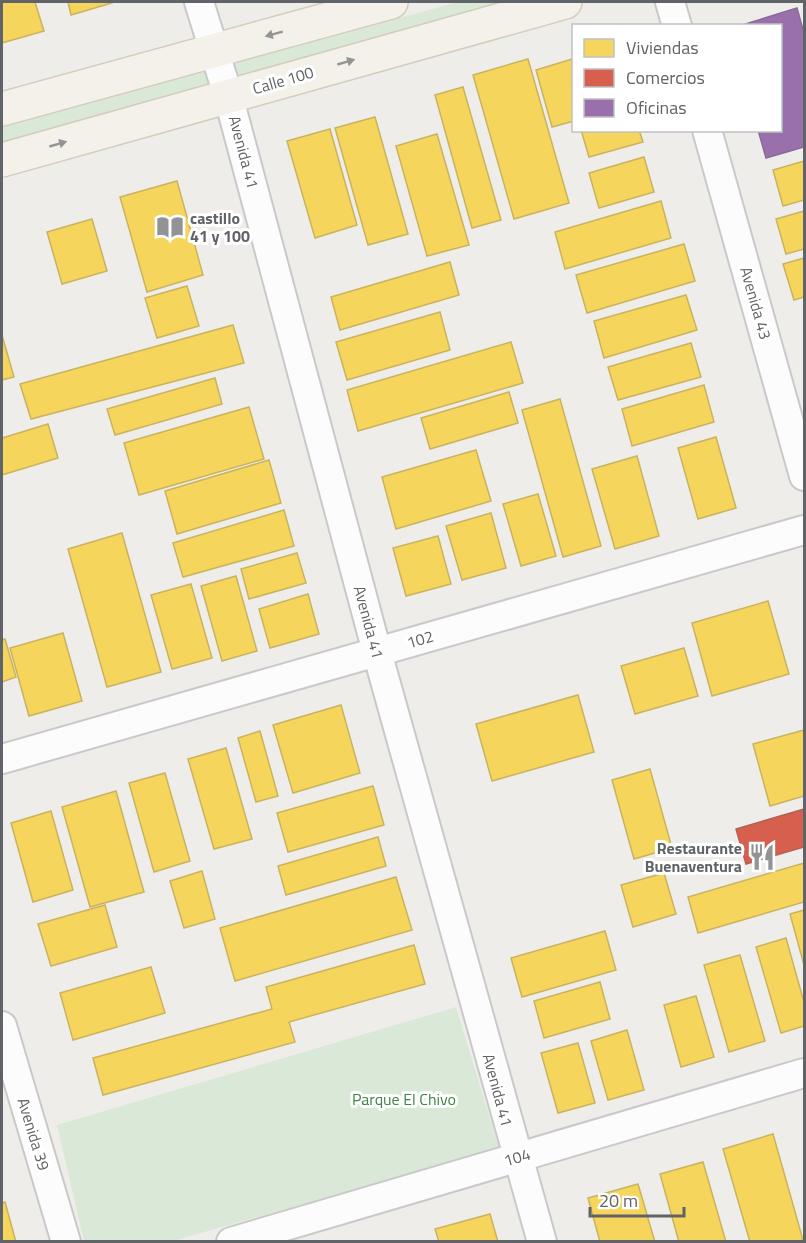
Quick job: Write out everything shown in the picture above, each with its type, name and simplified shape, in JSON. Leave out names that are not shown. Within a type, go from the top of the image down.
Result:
[{"type":"main road","points":[[2,109],[391,2]]},
{"type":"main road","name":"Calle 100","points":[[2,160],[565,2]]},
{"type":"street","name":"Avenida 41","points":[[199,2],[228,95],[377,651],[542,1242]]},
{"type":"street","points":[[670,2],[676,24]]},
{"type":"street","name":"Avenida 43","points":[[708,132],[804,476]]},
{"type":"street","name":"102","points":[[2,759],[804,530]]},
{"type":"street","name":"Avenida 39","points":[[2,1026],[66,1242]]},
{"type":"street","name":"104","points":[[231,1242],[804,1073]]},
{"type":"green space","points":[[458,2],[502,2],[2,142],[2,127]]},
{"type":"green space","name":"Parque El Chivo","points":[[456,1007],[499,1148],[173,1241],[84,1241],[57,1125]]},
{"type":"building: Viviendas","points":[[2,2],[35,2],[44,31],[2,43]]},
{"type":"building: Viviendas","points":[[68,2],[112,2],[112,3],[71,15]]},
{"type":"building: Viviendas","points":[[528,59],[569,203],[514,219],[473,75]]},
{"type":"building: Viviendas","points":[[572,59],[572,122],[552,127],[536,70]]},
{"type":"building: Viviendas","points":[[463,87],[501,220],[472,228],[435,95]]},
{"type":"building: Viviendas","points":[[375,117],[408,234],[368,245],[335,128]]},
{"type":"building: Viviendas","points":[[330,129],[357,225],[315,238],[287,141]]},
{"type":"building: Viviendas","points":[[582,132],[640,132],[643,142],[589,157]]},
{"type":"building: Viviendas","points":[[437,134],[469,245],[427,256],[396,146]]},
{"type":"building: Viviendas","points":[[644,157],[654,192],[599,208],[589,173]]},
{"type":"building: Viviendas","points":[[804,161],[804,200],[783,206],[773,170]]},
{"type":"building: Viviendas","points":[[177,181],[203,275],[147,292],[120,197]]},
{"type":"building: Viviendas","points":[[661,201],[671,238],[565,269],[555,232]]},
{"type":"building: Viviendas","points":[[804,211],[804,249],[786,254],[776,219]]},
{"type":"building: Viviendas","points":[[92,219],[107,271],[62,284],[47,232]]},
{"type":"building: Viviendas","points":[[684,244],[695,281],[587,313],[576,275]]},
{"type":"building: Viviendas","points":[[804,258],[804,297],[794,300],[783,264]]},
{"type":"building: Viviendas","points":[[450,262],[459,295],[340,330],[331,297]]},
{"type":"building: Viviendas","points":[[187,286],[199,326],[157,338],[145,298]]},
{"type":"building: Viviendas","points":[[686,295],[697,330],[604,358],[594,321]]},
{"type":"building: Viviendas","points":[[440,312],[450,350],[347,380],[336,342]]},
{"type":"building: Viviendas","points":[[233,325],[244,363],[31,419],[20,384]]},
{"type":"building: Viviendas","points":[[2,335],[14,377],[2,380]]},
{"type":"building: Viviendas","points":[[511,342],[523,383],[358,431],[347,390]]},
{"type":"building: Viviendas","points":[[691,343],[701,377],[618,400],[608,367]]},
{"type":"building: Viviendas","points":[[215,378],[222,404],[115,435],[107,409]]},
{"type":"building: Viviendas","points":[[704,385],[714,422],[632,446],[622,409]]},
{"type":"building: Viviendas","points":[[509,392],[518,423],[430,449],[421,418]]},
{"type":"building: Viviendas","points":[[560,399],[601,546],[563,557],[522,410]]},
{"type":"building: Viviendas","points":[[249,407],[264,459],[139,495],[124,443]]},
{"type":"building: Viviendas","points":[[48,424],[58,458],[2,475],[2,438]]},
{"type":"building: Viviendas","points":[[716,437],[736,508],[698,519],[678,448]]},
{"type":"building: Viviendas","points":[[476,450],[491,501],[396,529],[382,477]]},
{"type":"building: Viviendas","points":[[637,456],[659,536],[615,549],[592,469]]},
{"type":"building: Viviendas","points":[[269,460],[281,503],[177,534],[165,491]]},
{"type":"building: Viviendas","points":[[538,494],[556,556],[521,566],[503,504]]},
{"type":"building: Viviendas","points":[[284,510],[294,546],[183,577],[173,543]]},
{"type":"building: Viviendas","points":[[491,513],[506,568],[462,580],[446,526]]},
{"type":"building: Viviendas","points":[[122,533],[161,672],[107,687],[68,549]]},
{"type":"building: Viviendas","points":[[438,536],[451,584],[406,596],[393,548]]},
{"type":"building: Viviendas","points":[[297,553],[306,583],[249,599],[241,569]]},
{"type":"building: Viviendas","points":[[236,576],[257,651],[222,661],[201,586]]},
{"type":"building: Viviendas","points":[[191,584],[212,658],[172,669],[151,595]]},
{"type":"building: Viviendas","points":[[308,594],[319,634],[270,648],[259,609]]},
{"type":"building: Viviendas","points":[[768,601],[789,674],[712,696],[692,623]]},
{"type":"building: Viviendas","points":[[63,633],[82,701],[29,716],[10,648]]},
{"type":"building: Viviendas","points":[[5,639],[16,677],[2,682],[2,640]]},
{"type":"building: Viviendas","points":[[684,648],[698,696],[635,714],[621,666]]},
{"type":"building: Viviendas","points":[[578,695],[594,752],[492,781],[476,724]]},
{"type":"building: Viviendas","points":[[341,705],[360,773],[293,793],[273,725]]},
{"type":"building: Viviendas","points":[[804,730],[804,796],[770,806],[753,744]]},
{"type":"building: Viviendas","points":[[260,731],[278,796],[256,802],[238,738]]},
{"type":"building: Viviendas","points":[[226,748],[252,839],[214,849],[188,759]]},
{"type":"building: Viviendas","points":[[650,769],[672,848],[634,859],[612,780]]},
{"type":"building: Viviendas","points":[[165,773],[190,861],[154,872],[129,783]]},
{"type":"building: Viviendas","points":[[373,786],[384,825],[288,852],[277,813]]},
{"type":"building: Viviendas","points":[[116,791],[144,892],[90,907],[62,807]]},
{"type":"building: Viviendas","points":[[51,811],[73,890],[33,902],[11,823]]},
{"type":"building: Viviendas","points":[[378,837],[386,866],[286,895],[278,866]]},
{"type":"building: Viviendas","points":[[804,863],[804,902],[698,933],[688,897]]},
{"type":"building: Viviendas","points":[[202,871],[215,919],[184,928],[170,881]]},
{"type":"building: Viviendas","points":[[664,873],[676,914],[633,927],[621,885]]},
{"type":"building: Viviendas","points":[[396,877],[412,930],[235,981],[220,928]]},
{"type":"building: Viviendas","points":[[105,905],[117,947],[51,966],[38,924]]},
{"type":"building: Viviendas","points":[[804,910],[804,965],[790,914]]},
{"type":"building: Viviendas","points":[[605,931],[616,970],[522,997],[511,958]]},
{"type":"building: Viviendas","points":[[786,938],[804,1002],[804,1026],[781,1033],[756,947]]},
{"type":"building: Viviendas","points":[[414,945],[425,984],[289,1022],[295,1042],[103,1095],[93,1058],[272,1009],[266,987]]},
{"type":"building: Viviendas","points":[[740,955],[765,1041],[729,1052],[704,965]]},
{"type":"building: Viviendas","points":[[151,967],[165,1013],[73,1040],[60,993]]},
{"type":"building: Viviendas","points":[[600,982],[610,1019],[544,1038],[534,1001]]},
{"type":"building: Viviendas","points":[[696,996],[714,1057],[681,1067],[664,1005]]},
{"type":"building: Viviendas","points":[[627,1030],[644,1090],[608,1100],[591,1041]]},
{"type":"building: Viviendas","points":[[578,1043],[595,1103],[558,1113],[541,1053]]},
{"type":"building: Viviendas","points":[[773,1134],[803,1240],[797,1242],[750,1242],[723,1149]]},
{"type":"building: Viviendas","points":[[703,1162],[726,1242],[679,1242],[660,1174]]},
{"type":"building: Viviendas","points":[[638,1184],[655,1242],[600,1242],[588,1198]]},
{"type":"building: Viviendas","points":[[5,1202],[16,1242],[2,1242],[2,1203]]},
{"type":"building: Viviendas","points":[[490,1214],[498,1242],[439,1242],[435,1229]]},
{"type":"building: Comercios","points":[[804,809],[804,847],[746,864],[736,829]]},
{"type":"building: Oficinas","points":[[797,8],[804,33],[804,147],[766,158],[759,132],[782,132],[782,24],[745,24]]},
{"type":"place","name":"castillo 41 y 100","points":[[170,227]]},
{"type":"place","name":"Restaurante Buenaventura","points":[[762,857]]}]
